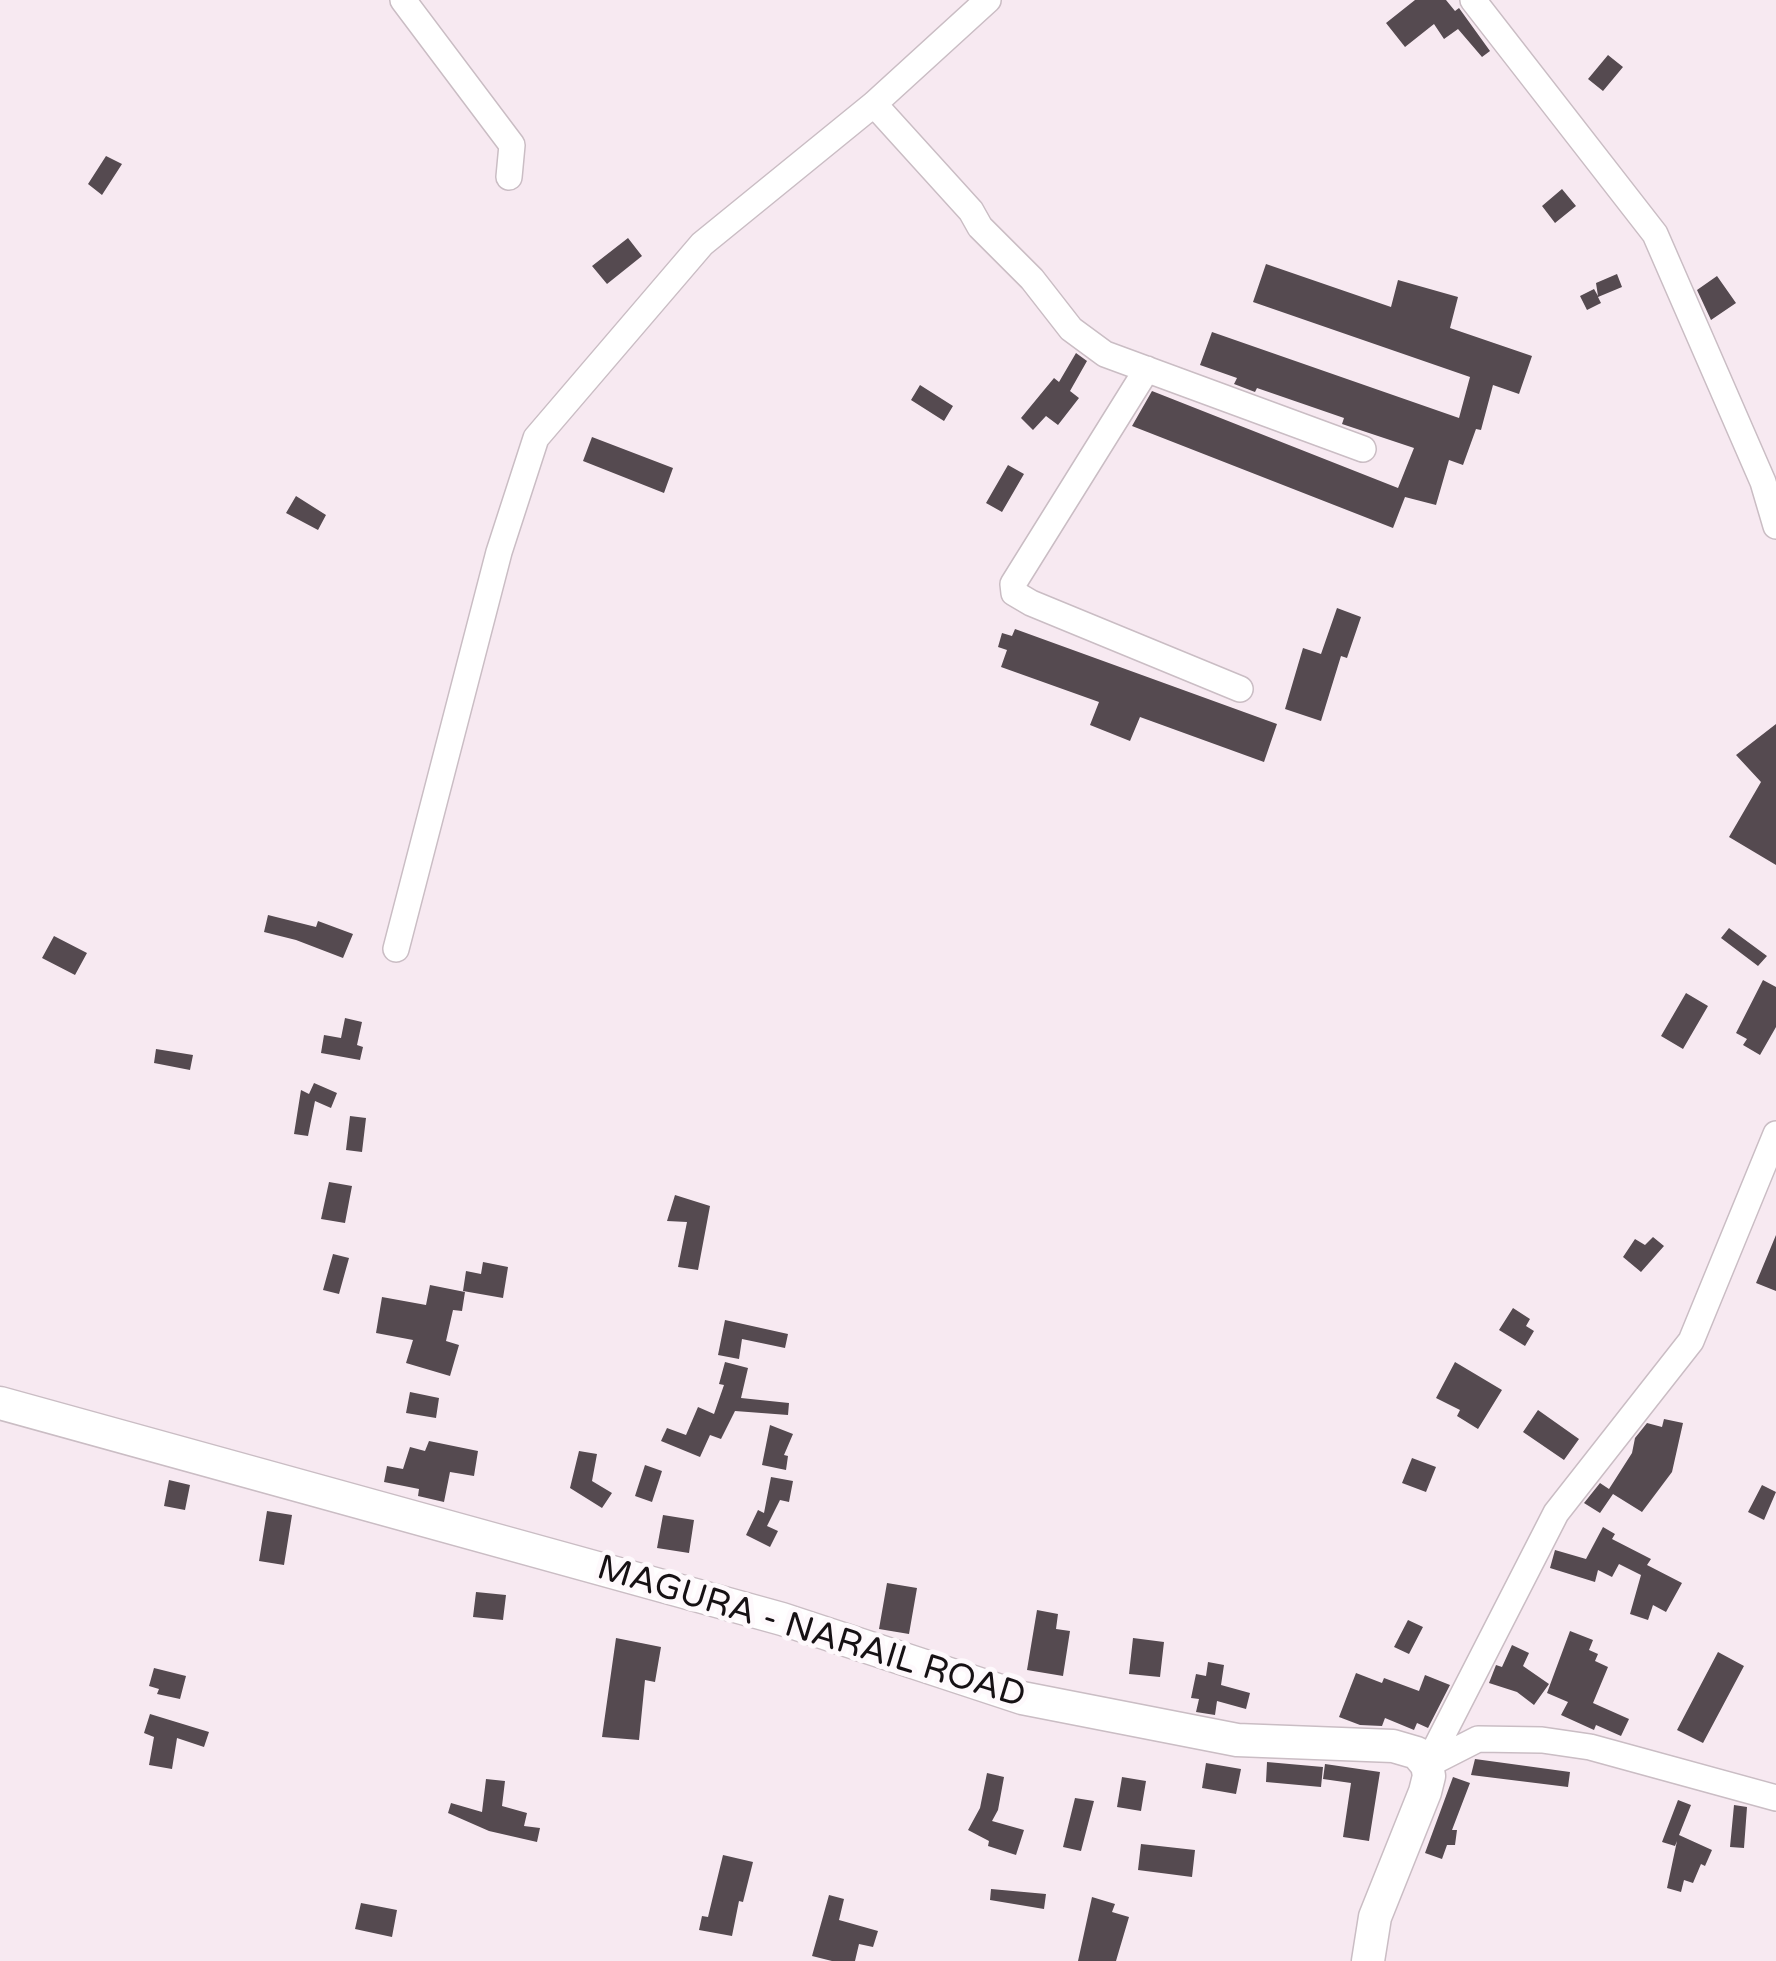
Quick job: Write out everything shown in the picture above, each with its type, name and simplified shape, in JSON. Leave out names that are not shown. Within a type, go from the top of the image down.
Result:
[{"type":"main road","name":"MAGURA - NARAIL ROAD","points":[[0,1403],[782,1619],[1022,1698],[1238,1740],[1394,1746],[1417,1753],[1427,1765]]},
{"type":"main road","points":[[1368,1961],[1376,1917],[1426,1792],[1427,1765]]},
{"type":"street","points":[[403,0],[512,144],[509,177]]},
{"type":"street","points":[[396,948],[499,552],[536,438],[702,244],[874,104],[988,0]]},
{"type":"street","points":[[1473,0],[1655,234],[1763,482],[1776,526]]},
{"type":"street","points":[[874,104],[971,211],[980,227],[1032,279],[1071,329],[1105,354],[1363,449]]},
{"type":"street","points":[[1148,370],[1012,584],[1014,593],[1240,689]]},
{"type":"street","points":[[1427,1765],[1556,1513],[1691,1341],[1776,1134]]},
{"type":"street","points":[[1427,1765],[1478,1739],[1542,1740],[1590,1747],[1776,1798]]},
{"type":"building","points":[[1415,0],[1446,0],[1455,11],[1459,8],[1490,51],[1482,57],[1458,29],[1444,39],[1434,24],[1405,47],[1386,23]]},
{"type":"building","points":[[1608,55],[1623,67],[1603,91],[1588,79]]},
{"type":"building","points":[[106,156],[122,164],[102,195],[88,184]]},
{"type":"building","points":[[1562,189],[1576,206],[1555,223],[1542,206]]},
{"type":"building","points":[[628,238],[642,256],[607,284],[592,266]]},
{"type":"building","points":[[1266,264],[1391,307],[1398,280],[1458,297],[1450,328],[1532,356],[1519,394],[1493,385],[1481,430],[1476,429],[1463,465],[1449,460],[1436,505],[1405,497],[1393,528],[1132,426],[1152,391],[1398,488],[1414,448],[1342,424],[1344,418],[1234,384],[1237,378],[1200,365],[1212,332],[1459,418],[1470,377],[1253,302]]},
{"type":"building","points":[[1617,274],[1622,287],[1598,297],[1601,303],[1587,310],[1580,296],[1594,289],[1598,296],[1596,283]]},
{"type":"building","points":[[1717,276],[1736,303],[1711,320],[1697,290]]},
{"type":"building","points":[[1076,353],[1087,361],[1070,391],[1079,398],[1058,425],[1046,416],[1033,430],[1021,418],[1054,378],[1059,382]]},
{"type":"building","points":[[920,385],[953,406],[944,421],[911,400]]},
{"type":"building","points":[[592,437],[673,468],[664,493],[583,461]]},
{"type":"building","points":[[1008,465],[1024,474],[1002,512],[986,503]]},
{"type":"building","points":[[296,496],[326,515],[318,530],[286,513]]},
{"type":"building","points":[[1337,608],[1361,617],[1347,658],[1341,656],[1321,721],[1285,709],[1303,648],[1321,654]]},
{"type":"building","points":[[1015,629],[1277,724],[1264,762],[1140,717],[1130,741],[1090,725],[1099,702],[1001,667],[1007,650],[998,647],[1002,633],[1012,636]]},
{"type":"building","points":[[1776,724],[1776,865],[1729,837],[1761,782],[1736,755]]},
{"type":"building","points":[[268,915],[316,927],[318,921],[353,934],[343,958],[264,932]]},
{"type":"building","points":[[1729,928],[1767,956],[1758,966],[1721,938]]},
{"type":"building","points":[[54,936],[87,953],[75,975],[42,958]]},
{"type":"building","points":[[1763,980],[1776,987],[1776,1027],[1760,1055],[1743,1045],[1747,1039],[1736,1033]]},
{"type":"building","points":[[1686,993],[1708,1006],[1683,1049],[1661,1036]]},
{"type":"building","points":[[345,1018],[362,1022],[357,1045],[363,1047],[360,1060],[321,1053],[324,1035],[341,1038]]},
{"type":"building","points":[[156,1049],[193,1055],[190,1070],[154,1063]]},
{"type":"building","points":[[314,1083],[337,1093],[331,1108],[315,1101],[308,1136],[294,1134],[301,1090],[309,1094]]},
{"type":"building","points":[[350,1116],[366,1118],[362,1152],[346,1150]]},
{"type":"building","points":[[329,1182],[352,1186],[345,1223],[321,1219]]},
{"type":"building","points":[[675,1195],[710,1206],[698,1270],[678,1267],[687,1222],[667,1221]]},
{"type":"building","points":[[1776,1235],[1776,1291],[1756,1283]]},
{"type":"building","points":[[1653,1237],[1664,1246],[1641,1272],[1623,1257],[1635,1239],[1645,1245]]},
{"type":"building","points":[[333,1254],[349,1258],[339,1294],[323,1290]]},
{"type":"building","points":[[483,1262],[508,1267],[503,1298],[463,1291],[466,1271],[481,1274]]},
{"type":"building","points":[[430,1285],[465,1292],[462,1311],[453,1310],[446,1341],[459,1345],[450,1376],[406,1363],[413,1340],[376,1333],[382,1297],[426,1305]]},
{"type":"building","points":[[1513,1308],[1530,1319],[1526,1326],[1534,1331],[1525,1346],[1499,1330]]},
{"type":"building","points":[[725,1320],[788,1334],[785,1348],[742,1339],[739,1359],[718,1355]]},
{"type":"building","points":[[725,1362],[748,1368],[741,1398],[789,1403],[788,1415],[735,1411],[721,1439],[710,1435],[700,1457],[661,1441],[667,1428],[686,1435],[698,1407],[714,1414],[724,1385],[719,1384]]},
{"type":"building","points":[[1455,1362],[1502,1390],[1478,1429],[1457,1416],[1460,1410],[1436,1398]]},
{"type":"building","points":[[410,1392],[439,1398],[436,1418],[406,1413]]},
{"type":"building","points":[[1538,1410],[1579,1439],[1564,1460],[1523,1432]]},
{"type":"building","points":[[1664,1419],[1683,1423],[1672,1472],[1642,1512],[1613,1494],[1600,1513],[1584,1503],[1600,1483],[1609,1489],[1647,1423],[1662,1427]]},
{"type":"building","points":[[770,1425],[793,1434],[784,1455],[788,1456],[786,1470],[762,1465]]},
{"type":"building","points":[[429,1441],[478,1451],[474,1476],[450,1472],[444,1502],[418,1496],[419,1489],[384,1482],[387,1466],[403,1469],[410,1447],[425,1451]]},
{"type":"building","points":[[579,1451],[597,1454],[592,1481],[612,1493],[602,1508],[570,1488]]},
{"type":"building","points":[[1412,1458],[1436,1467],[1426,1492],[1402,1483]]},
{"type":"building","points":[[645,1465],[662,1471],[652,1502],[635,1496]]},
{"type":"building","points":[[771,1477],[793,1481],[789,1502],[780,1500],[767,1526],[778,1531],[770,1547],[746,1535],[758,1510],[764,1513]]},
{"type":"building","points":[[169,1480],[190,1485],[185,1510],[164,1506]]},
{"type":"building","points":[[1762,1485],[1776,1492],[1764,1520],[1748,1512]]},
{"type":"building","points":[[267,1511],[292,1515],[284,1565],[259,1561]]},
{"type":"building","points":[[663,1515],[694,1520],[689,1553],[657,1548]]},
{"type":"building","points":[[1603,1527],[1615,1534],[1612,1539],[1651,1559],[1647,1565],[1682,1583],[1666,1612],[1653,1605],[1648,1620],[1630,1614],[1641,1575],[1619,1564],[1612,1577],[1598,1570],[1595,1582],[1550,1568],[1555,1550],[1586,1559]]},
{"type":"building","points":[[887,1583],[917,1588],[909,1634],[879,1629]]},
{"type":"building","points":[[476,1592],[506,1595],[503,1620],[473,1617]]},
{"type":"building","points":[[1037,1610],[1058,1614],[1056,1629],[1070,1631],[1063,1676],[1027,1670]]},
{"type":"building","points":[[1408,1620],[1423,1627],[1409,1654],[1394,1647]]},
{"type":"building","points":[[1570,1631],[1593,1640],[1589,1650],[1598,1654],[1595,1661],[1608,1667],[1593,1703],[1629,1719],[1621,1736],[1596,1725],[1594,1730],[1561,1715],[1568,1702],[1547,1693]]},
{"type":"building","points":[[616,1638],[661,1647],[655,1682],[645,1680],[639,1740],[602,1737]]},
{"type":"building","points":[[1133,1638],[1164,1642],[1160,1677],[1129,1674]]},
{"type":"building","points":[[1512,1645],[1529,1653],[1523,1666],[1549,1684],[1534,1705],[1517,1692],[1489,1683],[1496,1665],[1502,1667]]},
{"type":"building","points":[[1718,1652],[1744,1666],[1703,1743],[1677,1730]]},
{"type":"building","points":[[1208,1662],[1224,1665],[1221,1685],[1250,1693],[1246,1709],[1217,1701],[1215,1715],[1196,1712],[1199,1699],[1191,1698],[1196,1674],[1206,1676]]},
{"type":"building","points":[[154,1668],[186,1676],[180,1699],[157,1694],[159,1689],[149,1686]]},
{"type":"building","points":[[1356,1673],[1419,1691],[1425,1675],[1450,1685],[1428,1728],[1417,1723],[1414,1730],[1385,1718],[1382,1726],[1360,1725],[1339,1717]]},
{"type":"building","points":[[150,1714],[209,1732],[204,1747],[177,1738],[172,1769],[149,1765],[154,1737],[144,1733]]},
{"type":"building","points":[[1475,1759],[1570,1772],[1568,1787],[1471,1775]]},
{"type":"building","points":[[1267,1762],[1323,1767],[1321,1787],[1266,1782]]},
{"type":"building","points":[[1206,1763],[1241,1769],[1236,1794],[1202,1788]]},
{"type":"building","points":[[1325,1764],[1380,1772],[1369,1841],[1343,1837],[1351,1783],[1323,1779]]},
{"type":"building","points":[[987,1773],[1004,1777],[992,1821],[1024,1830],[1016,1855],[988,1846],[989,1841],[968,1830],[980,1808]]},
{"type":"building","points":[[1122,1777],[1146,1781],[1141,1811],[1117,1807]]},
{"type":"building","points":[[1453,1777],[1470,1783],[1452,1830],[1457,1830],[1455,1845],[1447,1845],[1442,1859],[1425,1853]]},
{"type":"building","points":[[486,1779],[505,1781],[502,1806],[527,1813],[524,1826],[540,1828],[537,1842],[489,1831],[448,1813],[451,1803],[482,1812]]},
{"type":"building","points":[[1075,1798],[1094,1801],[1081,1851],[1063,1847]]},
{"type":"building","points":[[1678,1800],[1691,1805],[1679,1835],[1712,1850],[1693,1883],[1684,1880],[1681,1892],[1667,1888],[1677,1841],[1675,1846],[1662,1842]]},
{"type":"building","points":[[1734,1805],[1747,1807],[1744,1848],[1730,1847]]},
{"type":"building","points":[[1141,1844],[1195,1850],[1192,1877],[1138,1870]]},
{"type":"building","points":[[723,1855],[753,1862],[732,1936],[699,1930],[702,1916],[708,1917]]},
{"type":"building","points":[[991,1889],[1046,1894],[1044,1909],[990,1900]]},
{"type":"building","points":[[829,1895],[844,1899],[839,1920],[878,1931],[873,1947],[859,1944],[855,1961],[812,1956]]},
{"type":"building","points":[[1092,1897],[1115,1904],[1112,1912],[1129,1917],[1116,1961],[1078,1961]]},
{"type":"building","points":[[361,1903],[397,1910],[392,1937],[355,1929]]}]
